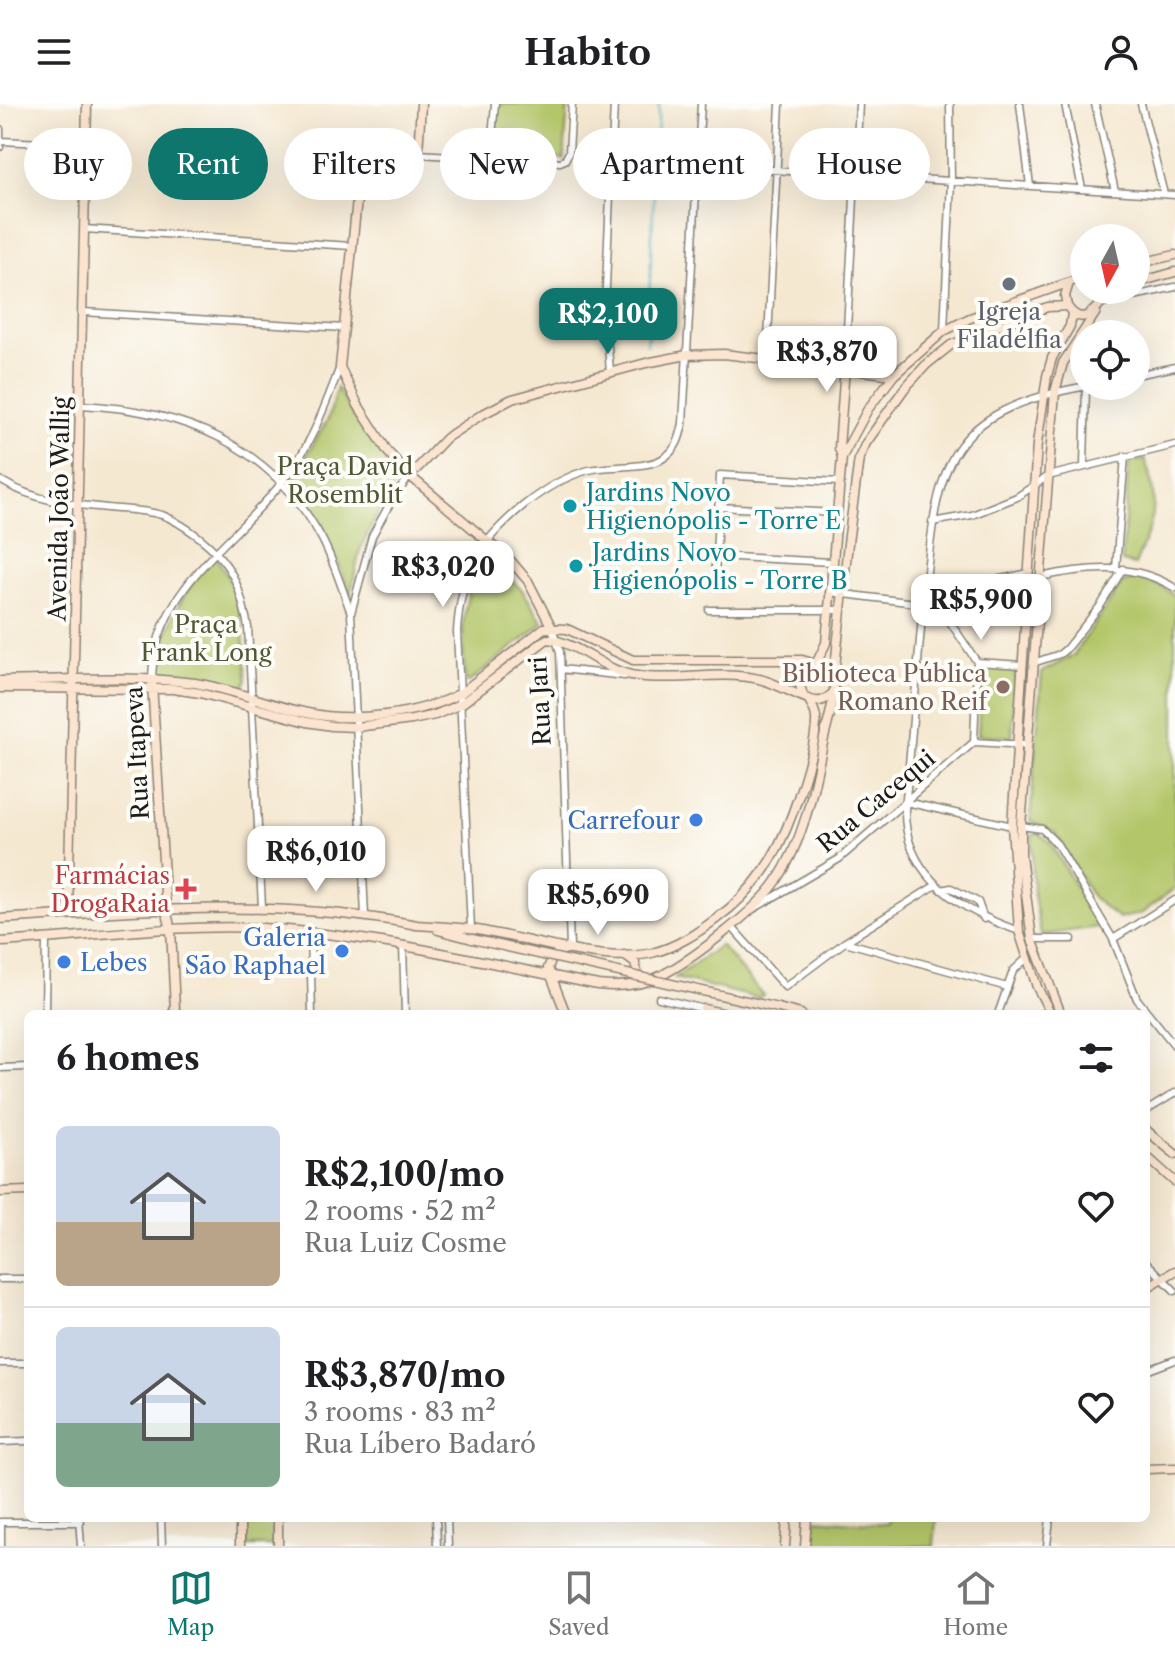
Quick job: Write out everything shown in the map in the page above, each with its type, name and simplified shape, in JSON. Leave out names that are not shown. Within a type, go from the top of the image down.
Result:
[{"type":"main road","name":"Avenida João Wallig","points":[[86,128],[87,104]]},
{"type":"main road","points":[[420,128],[421,104]]},
{"type":"main road","name":"Avenida João Wallig","points":[[68,915],[85,200]]},
{"type":"main road","points":[[340,367],[357,200]]},
{"type":"main road","points":[[1150,261],[1175,255]]},
{"type":"main road","points":[[1150,279],[1175,272]]},
{"type":"main road","points":[[0,919],[262,907],[365,916],[598,954],[651,953],[690,938],[739,903],[762,875],[781,844],[805,772],[817,721],[800,688],[800,677],[826,643],[827,562],[835,482],[842,457],[868,409],[894,375],[944,331],[984,313],[1069,283]]},
{"type":"main road","points":[[1049,1010],[1037,987],[1019,931],[1017,744],[1043,394],[1052,358],[1070,326],[1070,310],[1065,296],[1069,283]]},
{"type":"main road","points":[[0,942],[239,928],[368,938],[598,985],[625,986],[656,978],[752,910],[775,883],[794,851],[811,800],[833,694],[859,458],[891,406],[926,365],[944,350],[1000,323],[1048,307],[1085,316],[1100,305]]},
{"type":"main road","points":[[1016,826],[1028,745],[1055,392],[1063,363],[1100,305]]},
{"type":"main road","points":[[410,476],[446,438],[512,399],[687,355],[705,353],[767,358],[894,375]]},
{"type":"main road","name":"Rua Jari","points":[[340,367],[370,427],[388,452],[410,476],[516,568],[540,602],[552,628]]},
{"type":"main road","points":[[842,457],[839,448],[848,369]]},
{"type":"main road","points":[[842,457],[859,458]]},
{"type":"main road","points":[[540,602],[554,620],[567,629],[633,660],[802,660],[827,667],[834,682]]},
{"type":"main road","points":[[1026,611],[1037,612]]},
{"type":"main road","points":[[356,722],[439,704],[461,693],[536,632],[552,628],[567,629]]},
{"type":"main road","points":[[0,688],[152,683],[356,722],[424,718],[461,704],[542,640],[556,640],[637,677],[708,675],[756,678],[820,701],[833,694]]},
{"type":"main road","points":[[0,681],[75,684]]},
{"type":"main road","name":"Rua Itapeva","points":[[152,683],[166,909],[171,930],[176,1010]]},
{"type":"main road","points":[[1017,845],[1032,939],[1059,1010]]},
{"type":"main road","points":[[471,934],[786,1010]]},
{"type":"main road","points":[[564,1010],[548,968],[558,951],[570,948]]},
{"type":"main road","points":[[623,955],[635,963],[637,972],[633,981],[625,986]]},
{"type":"main road","points":[[1027,958],[1037,956]]},
{"type":"main road","points":[[1150,1133],[1175,1154]]},
{"type":"main road","points":[[1150,1160],[1175,1182]]},
{"type":"main road","points":[[0,1192],[24,1191]]},
{"type":"main road","points":[[1150,1286],[1175,1271]]},
{"type":"main road","points":[[1150,1469],[1175,1468]]},
{"type":"main road","points":[[240,1522],[240,1546]]},
{"type":"main road","points":[[278,1522],[278,1546]]},
{"type":"main road","points":[[785,1546],[787,1522]]},
{"type":"main road","points":[[805,1546],[807,1522]]},
{"type":"street","points":[[493,128],[495,104]]},
{"type":"street","points":[[557,162],[565,160],[569,152],[572,104]]},
{"type":"street","points":[[614,104],[614,128]]},
{"type":"street","points":[[700,128],[701,104]]},
{"type":"street","points":[[767,358],[780,104]]},
{"type":"street","points":[[858,128],[859,104]]},
{"type":"street","points":[[944,331],[951,181],[950,104]]},
{"type":"street","points":[[1020,104],[1030,186]]},
{"type":"street","points":[[1065,104],[1082,189]]},
{"type":"street","points":[[1095,104],[1115,191]]},
{"type":"street","points":[[1141,104],[1164,194]]},
{"type":"street","points":[[0,129],[1,144],[24,144]]},
{"type":"street","points":[[773,171],[789,172]]},
{"type":"street","points":[[930,180],[1175,195]]},
{"type":"street","points":[[610,372],[605,309],[611,200]]},
{"type":"street","points":[[471,934],[457,631],[459,604],[466,578],[487,540],[513,514],[552,485],[588,470],[655,462],[665,457],[679,441],[683,423],[697,200]]},
{"type":"street","points":[[848,369],[856,200]]},
{"type":"street","points":[[84,229],[352,246]]},
{"type":"street","points":[[1100,305],[1175,287]]},
{"type":"street","points":[[83,312],[344,328]]},
{"type":"street","name":"Rua Itapeva","points":[[152,683],[155,653],[164,622],[180,591],[282,483],[306,449],[320,421],[340,367]]},
{"type":"street","points":[[1150,372],[1175,367]]},
{"type":"street","points":[[1019,931],[984,919],[938,888],[915,858],[905,823],[924,603],[932,522],[945,469],[962,441],[996,413],[1043,394],[1070,389]]},
{"type":"street","points":[[1084,466],[1086,400]]},
{"type":"street","points":[[81,405],[137,410],[184,421],[237,447],[282,483],[322,539],[351,613]]},
{"type":"street","points":[[932,522],[972,515],[1017,497],[1048,476],[1175,445]]},
{"type":"street","points":[[1033,663],[1066,649],[1101,605],[1120,569],[1125,456]]},
{"type":"street","points":[[715,577],[722,474],[835,482]]},
{"type":"street","points":[[365,916],[351,613],[372,536],[393,498],[410,476]]},
{"type":"street","points":[[0,480],[18,491],[41,499],[161,515],[188,529],[216,550],[229,568],[244,608],[250,654],[262,907]]},
{"type":"street","points":[[718,507],[831,513]]},
{"type":"street","points":[[716,556],[827,562]]},
{"type":"street","points":[[1040,577],[1074,570],[1120,569],[1144,573],[1175,588]]},
{"type":"street","points":[[924,603],[930,594],[943,595],[949,590],[1029,573]]},
{"type":"street","points":[[829,592],[924,603]]},
{"type":"street","points":[[943,595],[947,604],[944,613]]},
{"type":"street","points":[[924,603],[930,615],[944,613]]},
{"type":"street","points":[[709,610],[842,610]]},
{"type":"street","points":[[944,613],[977,662],[974,742],[1028,745]]},
{"type":"street","name":"Rua Jari","points":[[552,628],[560,652],[561,669],[570,948]]},
{"type":"street","points":[[977,662],[1022,665]]},
{"type":"street","points":[[561,669],[637,677]]},
{"type":"street","name":"Rua Cacequi","points":[[752,910],[839,859],[974,742]]},
{"type":"street","points":[[906,802],[1042,829],[1057,844],[1113,939],[1137,999],[1146,1010]]},
{"type":"street","points":[[731,926],[785,987],[845,942],[938,888]]},
{"type":"street","points":[[1113,939],[1175,900]]},
{"type":"street","points":[[310,933],[312,1010]]},
{"type":"street","points":[[45,1010],[46,939]]},
{"type":"street","points":[[1032,939],[1072,939]]},
{"type":"street","points":[[845,942],[1007,987]]},
{"type":"street","points":[[403,945],[405,1010]]},
{"type":"street","points":[[999,1010],[1017,965],[1027,958]]},
{"type":"street","points":[[659,998],[701,1010]]},
{"type":"street","points":[[1150,1015],[1175,1046]]},
{"type":"street","points":[[0,1068],[24,1067]]},
{"type":"street","points":[[1150,1109],[1175,1093]]},
{"type":"street","points":[[1150,1266],[1175,1291]]},
{"type":"street","points":[[0,1279],[24,1279]]},
{"type":"street","points":[[1150,1369],[1175,1360]]},
{"type":"street","points":[[0,1363],[24,1363]]},
{"type":"street","points":[[0,1442],[24,1441]]},
{"type":"street","points":[[1,1546],[0,1522],[24,1521]]},
{"type":"street","points":[[79,1522],[81,1546]]},
{"type":"street","points":[[161,1522],[162,1546]]},
{"type":"street","points":[[436,1522],[437,1546]]},
{"type":"street","points":[[447,1522],[448,1546]]},
{"type":"street","points":[[1047,1546],[1050,1522]]},
{"type":"green space","points":[[497,104],[568,104],[564,159],[557,158],[557,128],[495,128]]},
{"type":"green space","name":"Praça David Rosemblit","points":[[337,388],[357,422],[400,477],[360,550],[350,596],[326,536],[292,481],[328,419]]},
{"type":"green space","points":[[1145,460],[1153,489],[1153,513],[1135,565],[1122,562],[1129,463]]},
{"type":"green space","name":"Praça Frank Long","points":[[214,555],[231,584],[240,615],[247,680],[240,688],[159,671],[166,636],[177,608]]},
{"type":"green space","points":[[485,555],[523,591],[543,623],[469,682],[465,680],[464,616],[470,588]]},
{"type":"green space","points":[[1138,578],[1158,585],[1175,596],[1175,888],[1142,913],[1119,919],[1092,897],[1056,833],[1030,821],[1042,672],[1074,655],[1122,583]]},
{"type":"green space","points":[[982,667],[1015,669],[1012,737],[978,735]]},
{"type":"green space","points":[[1037,832],[1050,842],[1099,927],[1041,935],[1033,891],[1032,837]]},
{"type":"green space","points":[[720,945],[763,995],[758,998],[675,978]]},
{"type":"green space","points":[[247,1522],[273,1522],[273,1546],[247,1546]]},
{"type":"green space","points":[[814,1522],[936,1522],[934,1546],[812,1546]]},
{"type":"waterway","points":[[658,128],[659,104]]},
{"type":"waterway","points":[[647,344],[654,200]]},
{"type":"place","name":"Igreja Filadélfia","points":[[1009,284]]},
{"type":"place","name":"Jardins Novo Higienópolis - Torre E","points":[[570,506]]},
{"type":"place","name":"Jardins Novo Higienópolis - Torre B","points":[[576,566]]},
{"type":"place","name":"Biblioteca Pública Romano Reif","points":[[1003,687]]},
{"type":"place","name":"Carrefour","points":[[696,820]]},
{"type":"place","name":"Farmácias DrogaRaia","points":[[186,889]]},
{"type":"place","name":"Galeria São Raphael","points":[[342,951]]},
{"type":"place","name":"Lebes","points":[[64,962]]}]
